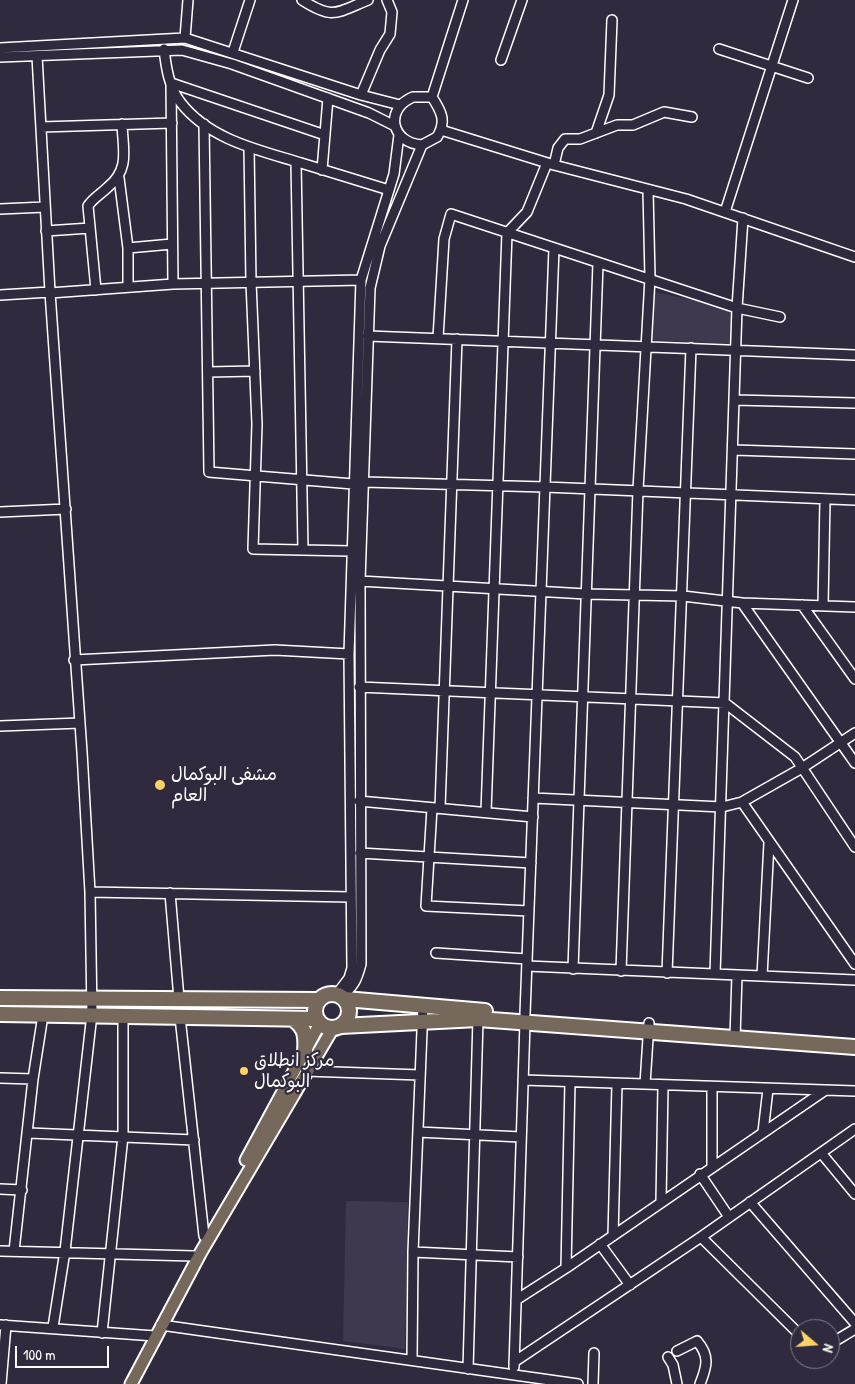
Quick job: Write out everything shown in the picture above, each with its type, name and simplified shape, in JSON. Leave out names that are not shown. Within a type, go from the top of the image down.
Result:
[{"type":"highway","points":[[0,998],[304,1001],[319,1000],[327,995],[525,1018],[735,1034],[855,1046]]},
{"type":"highway","points":[[337,1027],[349,1014],[341,997]]},
{"type":"highway","points":[[318,1021],[315,1009],[319,1000]]},
{"type":"highway","points":[[0,1014],[92,1014],[318,1021],[330,1029],[421,1020],[525,1018]]},
{"type":"highway","points":[[294,1020],[301,1025],[305,1032],[305,1052]]},
{"type":"highway","points":[[735,1034],[855,1038]]},
{"type":"main road","points":[[197,1253],[300,1075],[305,1052],[318,1021]]},
{"type":"main road","points":[[131,1384],[164,1321],[204,1236],[300,1075],[337,1027]]},
{"type":"street","points":[[185,38],[188,0]]},
{"type":"street","points":[[233,52],[250,0]]},
{"type":"street","points":[[302,0],[327,14],[368,0]]},
{"type":"street","points":[[361,95],[380,50],[390,34],[392,12],[387,0]]},
{"type":"street","points":[[399,135],[413,145],[422,145],[430,142],[441,130],[443,120],[441,112],[432,97],[463,0]]},
{"type":"street","points":[[501,60],[522,0]]},
{"type":"street","points":[[725,212],[793,0]]},
{"type":"street","points":[[596,133],[609,95],[612,20]]},
{"type":"street","points":[[0,48],[185,38],[361,95],[400,105]]},
{"type":"street","points":[[164,49],[167,72],[180,101],[204,124],[221,135],[249,147],[389,190]]},
{"type":"street","points":[[0,57],[164,49],[182,50],[200,54],[328,98],[395,126]]},
{"type":"street","points":[[719,49],[808,78]]},
{"type":"street","points":[[36,56],[90,892],[92,1014],[65,1251],[53,1327]]},
{"type":"street","points":[[171,83],[173,284]]},
{"type":"street","points":[[171,83],[325,135]]},
{"type":"street","points":[[341,997],[352,968],[349,654],[361,280],[389,190],[398,152],[399,135],[394,118],[400,105],[413,97],[432,97]]},
{"type":"street","points":[[322,170],[328,98]]},
{"type":"street","points":[[486,812],[507,233],[526,212],[558,148],[565,139],[580,139],[616,125],[633,124],[664,112],[692,117]]},
{"type":"street","points":[[40,127],[172,122]]},
{"type":"street","points":[[122,124],[124,161],[119,178],[128,248],[128,287]]},
{"type":"street","points":[[204,124],[209,472],[353,484]]},
{"type":"street","points":[[441,130],[551,164],[686,199],[855,257]]},
{"type":"street","points":[[341,997],[352,989],[358,978],[361,964],[359,801],[360,581],[368,336],[372,272],[412,165],[422,145]]},
{"type":"street","points":[[249,147],[251,282],[255,371],[256,476],[253,548],[351,551]]},
{"type":"street","points":[[296,162],[303,550]]},
{"type":"street","points":[[96,290],[88,206],[92,199],[119,178]]},
{"type":"street","points":[[621,971],[644,346],[650,278],[648,190]]},
{"type":"street","points":[[0,209],[45,207]]},
{"type":"street","points":[[438,338],[444,239],[451,214],[737,308],[780,317]]},
{"type":"street","points":[[715,974],[734,450],[737,308],[743,218]]},
{"type":"street","points":[[46,232],[90,228]]},
{"type":"street","points":[[128,248],[172,244]]},
{"type":"street","points":[[515,1375],[525,1018],[554,248]]},
{"type":"street","points":[[573,968],[598,263]]},
{"type":"street","points":[[0,295],[173,284],[361,280]]},
{"type":"street","points":[[368,336],[855,355]]},
{"type":"street","points":[[457,339],[444,691],[436,808],[429,856],[426,906],[529,911]]},
{"type":"street","points":[[667,973],[683,596],[691,348]]},
{"type":"street","points":[[208,372],[255,371]]},
{"type":"street","points":[[735,400],[855,403]]},
{"type":"street","points":[[734,450],[855,454]]},
{"type":"street","points":[[364,482],[545,486],[855,500]]},
{"type":"street","points":[[823,606],[826,500]]},
{"type":"street","points":[[0,512],[66,509]]},
{"type":"street","points":[[360,581],[586,594],[683,596],[742,603],[855,607]]},
{"type":"street","points":[[742,603],[855,763]]},
{"type":"street","points":[[802,606],[855,678]]},
{"type":"street","points":[[74,660],[275,650],[349,654]]},
{"type":"street","points":[[359,687],[724,703],[795,757],[855,847]]},
{"type":"street","points":[[0,726],[80,724]]},
{"type":"street","points":[[533,798],[626,803],[674,803],[722,807],[742,802],[802,768],[855,733]]},
{"type":"street","points":[[359,801],[533,817]]},
{"type":"street","points":[[742,802],[769,844],[855,964]]},
{"type":"street","points":[[762,976],[769,844]]},
{"type":"street","points":[[360,853],[531,862]]},
{"type":"street","points":[[90,892],[351,897]]},
{"type":"street","points":[[170,893],[179,999]]},
{"type":"street","points":[[436,953],[573,968],[855,980]]},
{"type":"street","points":[[735,1034],[737,975]]},
{"type":"street","points":[[412,1359],[421,1020],[423,1006]]},
{"type":"street","points":[[14,1251],[29,1133],[33,1079],[43,1015]]},
{"type":"street","points":[[102,1333],[124,1136],[123,1015]]},
{"type":"street","points":[[180,1017],[204,1236]]},
{"type":"street","points":[[468,1368],[478,1019]]},
{"type":"street","points":[[645,1084],[649,1027]]},
{"type":"street","points":[[300,1075],[420,1075]]},
{"type":"street","points":[[0,1078],[33,1079]]},
{"type":"street","points":[[523,1080],[855,1091]]},
{"type":"street","points":[[566,1268],[570,1082]]},
{"type":"street","points":[[613,1236],[617,1084]]},
{"type":"street","points":[[661,1202],[663,1085]]},
{"type":"street","points":[[712,1087],[712,1166]]},
{"type":"street","points":[[763,1132],[768,1089]]},
{"type":"street","points":[[516,1300],[566,1268],[700,1174],[824,1091]]},
{"type":"street","points":[[514,1362],[702,1237],[855,1129]]},
{"type":"street","points":[[418,1132],[521,1137]]},
{"type":"street","points":[[29,1133],[194,1140]]},
{"type":"street","points":[[822,1154],[855,1194]]},
{"type":"street","points":[[700,1174],[729,1217]]},
{"type":"street","points":[[0,1189],[22,1190]]},
{"type":"street","points":[[750,1202],[855,1323]]},
{"type":"street","points":[[702,1237],[790,1325]]},
{"type":"street","points":[[600,1244],[630,1285]]},
{"type":"street","points":[[0,1251],[197,1253]]},
{"type":"street","points":[[414,1252],[518,1257]]},
{"type":"street","points":[[164,1321],[578,1384]]},
{"type":"street","points":[[1,1384],[3,1325],[53,1327],[102,1333],[155,1336]]},
{"type":"street","points":[[840,1338],[855,1329]]},
{"type":"street","points":[[676,1351],[698,1341],[705,1350],[706,1368],[700,1384]]},
{"type":"street","points":[[593,1384],[594,1353]]},
{"type":"street","points":[[668,1357],[673,1365],[677,1384]]},
{"type":"shaded area","points":[[650,291],[734,309],[734,344],[649,340]]},
{"type":"shaded area","points":[[346,1201],[408,1202],[405,1349],[343,1341]]},
{"type":"place","name":"مشفى البوكمال العام","points":[[160,785]]},
{"type":"place","name":"مركز انطلاق البوكمال","points":[[244,1071]]}]
